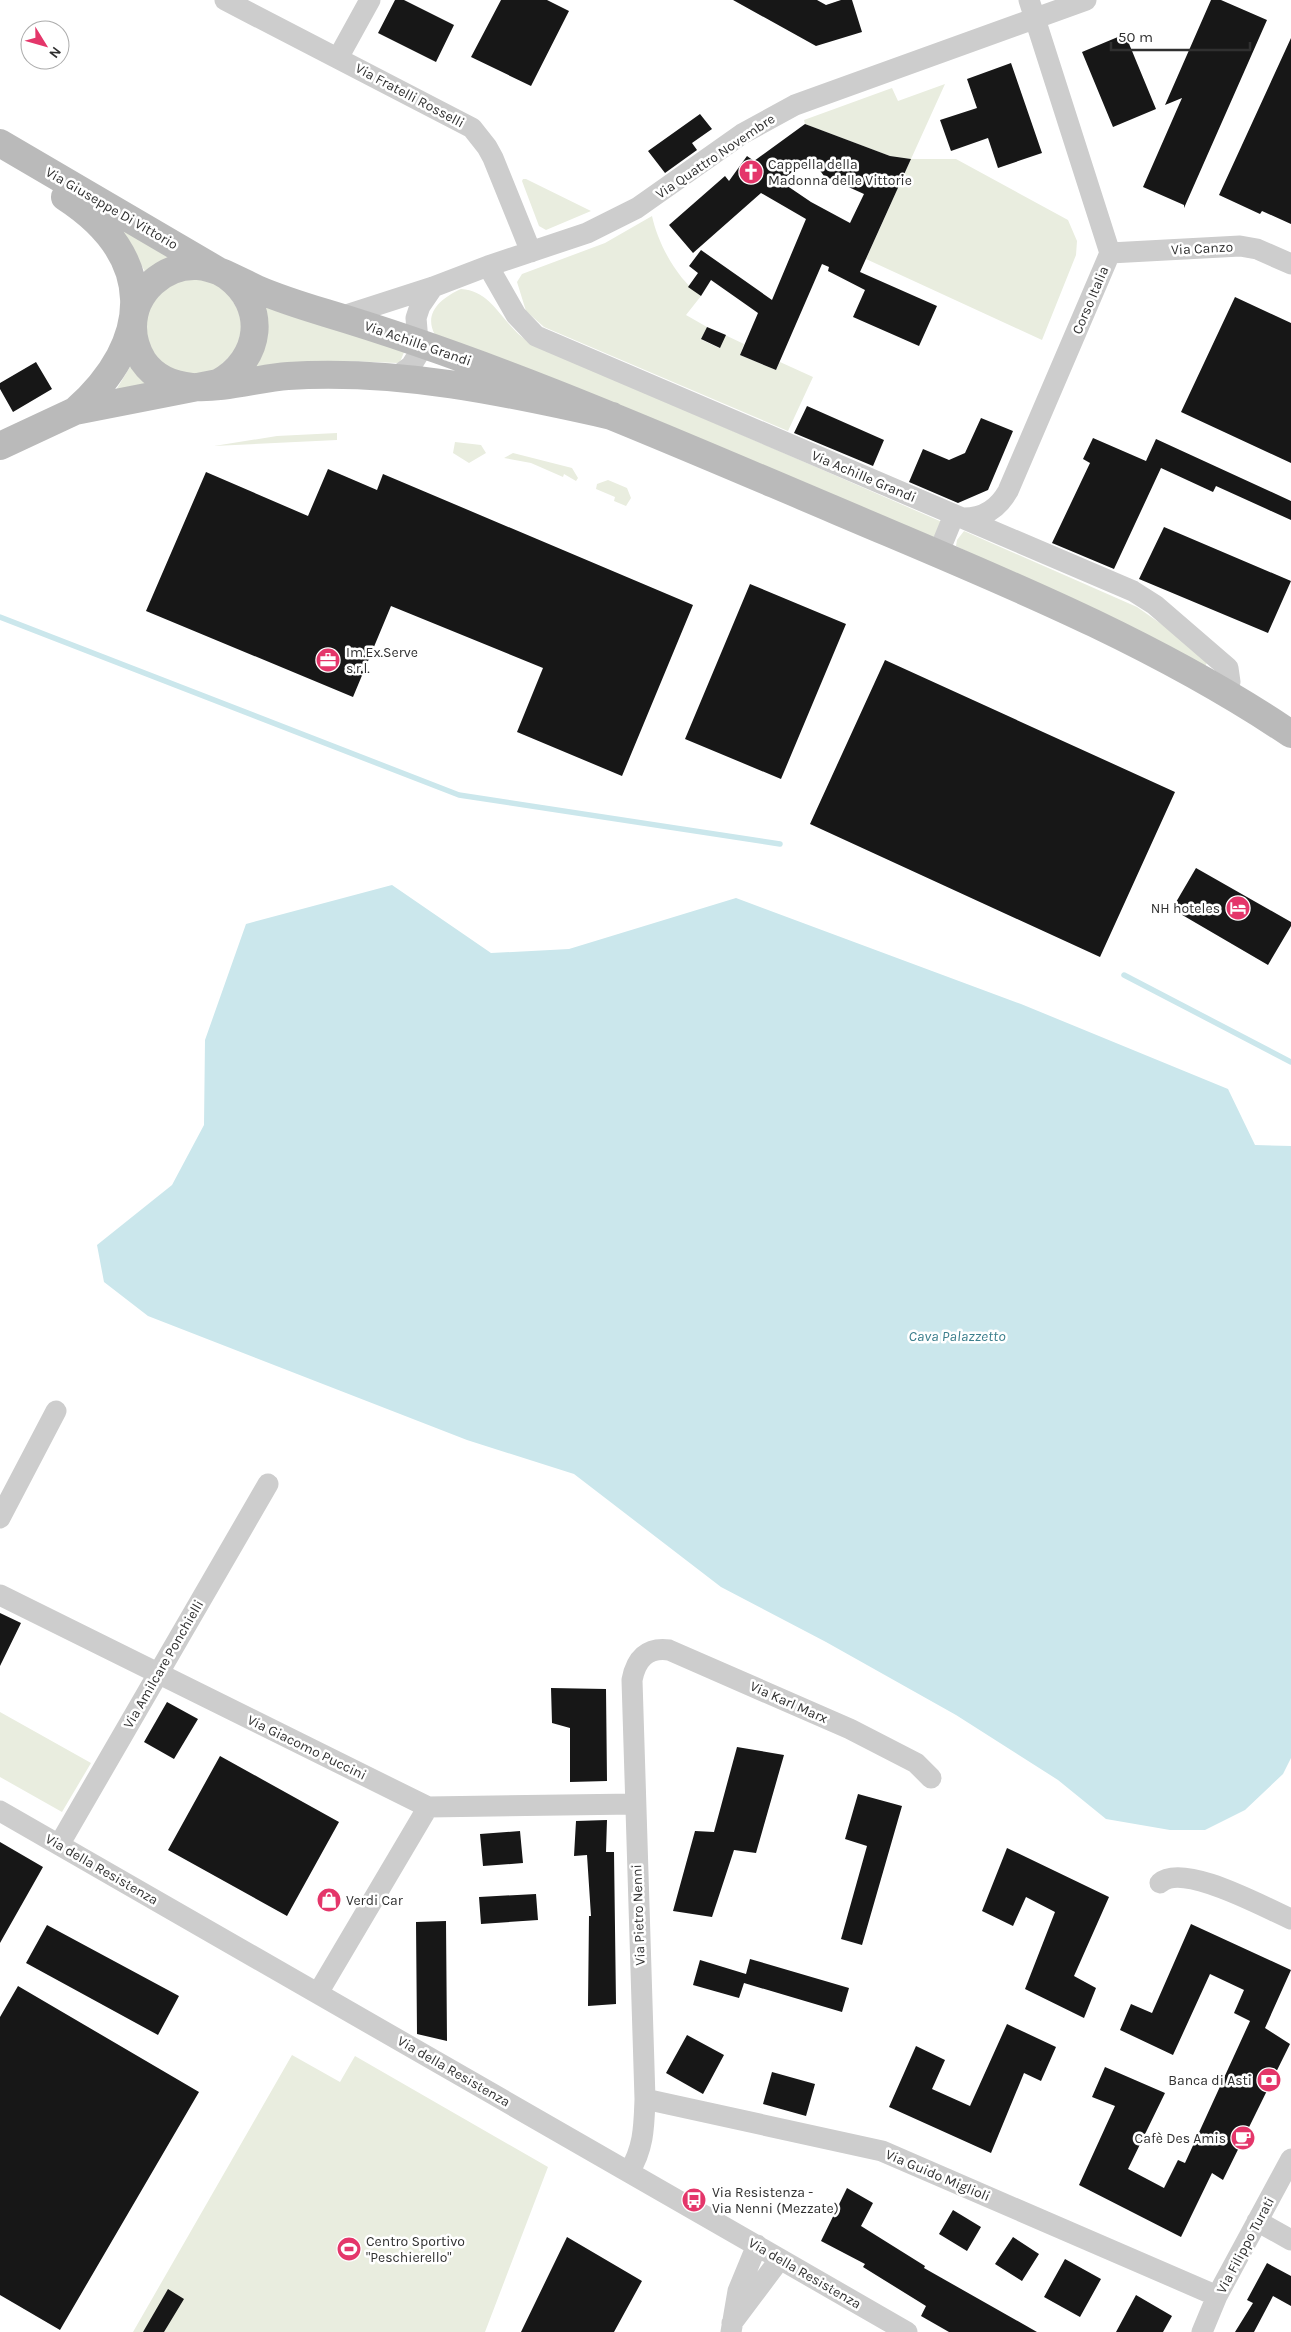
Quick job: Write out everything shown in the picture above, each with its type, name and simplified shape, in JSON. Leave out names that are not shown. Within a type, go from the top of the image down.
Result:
[{"type":"main road","name":"Via Giuseppe Di Vittorio","points":[[0,143],[224,274]]},
{"type":"main road","name":"Via Giuseppe Di Vittorio","points":[[0,161],[66,197],[108,232],[119,246],[128,269],[132,288],[133,325]]},
{"type":"main road","name":"Via Achille Grandi","points":[[612,416],[501,392],[396,377],[354,374],[285,376],[204,387],[178,386],[154,373],[138,351],[133,325],[136,309],[143,294],[163,274],[178,268],[192,266],[208,268],[274,296],[418,341],[612,416],[938,554],[1140,644],[1291,734]]},
{"type":"main road","name":"Via Achille Grandi","points":[[204,387],[225,379],[240,366],[249,352],[254,334],[253,315],[247,298],[235,282],[224,274]]},
{"type":"main road","points":[[75,411],[91,397],[111,373],[133,325]]},
{"type":"main road","points":[[0,446],[75,411],[204,387]]},
{"type":"street","name":"Via Fratelli Rosselli","points":[[225,0],[472,128],[493,158],[531,252]]},
{"type":"street","points":[[338,58],[370,0]]},
{"type":"street","name":"Via Quattro Novembre","points":[[340,317],[570,240],[620,218],[655,197],[754,127],[795,105],[1032,9],[1086,0]]},
{"type":"street","name":"Corso Italia","points":[[958,516],[971,518],[988,512],[997,505],[1008,491],[1110,253],[1032,9]]},
{"type":"street","name":"Via Canzo","points":[[1110,253],[1240,246],[1257,248],[1291,264]]},
{"type":"street","name":"Via Achille Grandi","points":[[488,266],[516,315],[536,336],[1133,591],[1155,605],[1228,668],[1230,682],[1225,693]]},
{"type":"street","points":[[396,377],[408,369],[420,349],[415,324],[417,311],[433,287]]},
{"type":"street","name":"Corso Italia","points":[[1008,491],[1006,513],[1010,531],[1016,541]]},
{"type":"street","points":[[938,554],[958,516]]},
{"type":"street","points":[[0,1518],[56,1411]]},
{"type":"street","name":"Via Amilcare Ponchielli","points":[[59,1844],[268,1484]]},
{"type":"street","name":"Via Giacomo Puccini","points":[[0,1595],[428,1807],[635,1804]]},
{"type":"street","name":"Via Karl Marx","points":[[641,1658],[650,1651],[659,1648],[669,1650],[850,1729],[916,1763],[931,1778]]},
{"type":"street","name":"Via Pietro Nenni","points":[[629,2172],[638,2158],[642,2144],[645,2099],[632,1680],[635,1668],[641,1658]]},
{"type":"street","points":[[318,1993],[428,1807]]},
{"type":"street","name":"Via della Resistenza","points":[[0,1811],[907,2332]]},
{"type":"street","points":[[1160,1883],[1172,1877],[1196,1879],[1291,1919]]},
{"type":"street","name":"Via Guido Miglioli","points":[[645,2099],[882,2151],[1217,2296]]},
{"type":"street","name":"Via Filippo Turati","points":[[1202,2332],[1217,2296],[1291,2159]]},
{"type":"street","points":[[1257,2221],[1291,2240]]},
{"type":"street","points":[[731,2327],[741,2282],[756,2245]]},
{"type":"street","points":[[731,2327],[780,2259]]},
{"type":"shaded area","points":[[945,84],[911,159],[890,156],[805,124],[804,120],[892,88],[898,101]]},
{"type":"shaded area","points":[[911,159],[956,159],[1068,220],[1077,241],[1076,255],[1042,340],[866,259]]},
{"type":"shaded area","points":[[523,179],[591,211],[546,230],[539,226],[522,181]]},
{"type":"shaded area","points":[[97,206],[168,257],[168,259],[145,272],[130,243]]},
{"type":"shaded area","points":[[652,216],[659,238],[670,260],[684,280],[701,296],[686,315],[707,327],[702,340],[719,348],[725,335],[744,344],[740,355],[776,370],[780,362],[813,377],[788,431],[544,327],[526,311],[517,282],[522,274],[605,243]]},
{"type":"shaded area","points":[[195,276],[225,288],[242,317],[242,333],[238,348],[215,371],[200,376],[168,370],[147,346],[145,314],[163,286]]},
{"type":"shaded area","points":[[461,289],[473,291],[482,296],[491,303],[513,329],[531,343],[942,522],[933,539],[435,335],[431,320],[436,307],[447,297]]},
{"type":"shaded area","points":[[263,306],[405,350],[398,363],[347,361],[255,367]]},
{"type":"shaded area","points":[[130,367],[133,367],[148,385],[116,390]]},
{"type":"shaded area","points":[[337,433],[337,440],[214,446],[277,436]]},
{"type":"shaded area","points":[[455,442],[481,445],[486,453],[469,463],[453,453]]},
{"type":"shaded area","points":[[513,453],[572,468],[578,478],[576,481],[564,474],[563,477],[531,463],[504,458]]},
{"type":"shaded area","points":[[608,480],[627,488],[631,498],[626,506],[614,501],[615,497],[596,489],[597,484]]},
{"type":"shaded area","points":[[964,531],[1137,607],[1210,658],[1204,668],[956,546],[957,540]]},
{"type":"shaded area","points":[[0,1712],[91,1763],[62,1812],[0,1777]]},
{"type":"shaded area","name":"Centro Sportivo \"Peschierello\"","points":[[292,2055],[340,2082],[355,2056],[548,2167],[485,2332],[133,2332]]},
{"type":"water","name":"Cava Palazzetto","points":[[392,885],[491,953],[569,949],[736,898],[1021,1004],[1228,1089],[1255,1145],[1291,1146],[1291,1758],[1283,1774],[1245,1810],[1205,1830],[1170,1830],[1106,1819],[1058,1780],[956,1715],[826,1642],[721,1587],[574,1474],[467,1440],[148,1316],[104,1282],[97,1245],[172,1185],[204,1125],[205,1040],[246,924]]},
{"type":"building","points":[[395,0],[404,0],[454,25],[436,62],[378,33]]},
{"type":"building","points":[[501,0],[547,0],[569,11],[531,86],[471,57]]},
{"type":"building","points":[[733,0],[817,0],[826,5],[841,0],[852,0],[862,32],[816,46]]},
{"type":"building","points":[[1211,0],[1221,0],[1267,20],[1184,208],[1184,205],[1143,187],[1182,98],[1165,105]]},
{"type":"building","points":[[1125,34],[1156,109],[1113,127],[1082,52]]},
{"type":"building","points":[[1291,38],[1291,224],[1262,211],[1260,214],[1219,195]]},
{"type":"building","points":[[1011,63],[1042,153],[998,168],[988,138],[951,151],[940,120],[977,108],[967,79]]},
{"type":"building","points":[[700,114],[712,129],[692,143],[697,150],[665,173],[648,151]]},
{"type":"building","points":[[805,124],[890,156],[911,159],[860,272],[937,306],[919,346],[853,317],[865,290],[828,271],[829,267],[822,264],[776,370],[740,355],[758,313],[711,280],[701,296],[688,287],[698,273],[689,266],[701,250],[772,300],[806,219],[761,193],[693,253],[669,225],[725,176],[729,181],[747,156],[754,161]],"holes":[[[811,158],[824,176],[864,194],[850,223],[811,202],[780,181]]]},
{"type":"building","points":[[1235,297],[1291,323],[1291,463],[1181,412]]},
{"type":"building","points":[[707,327],[726,335],[720,348],[701,339]]},
{"type":"building","points":[[36,362],[52,389],[13,412],[0,389],[0,383]]},
{"type":"building","points":[[807,406],[884,440],[873,466],[794,433]]},
{"type":"building","points":[[981,418],[1013,431],[988,490],[958,503],[909,482],[923,449],[949,460],[965,453]]},
{"type":"building","points":[[1093,438],[1146,461],[1156,439],[1291,501],[1291,520],[1216,486],[1213,492],[1161,468],[1114,569],[1052,543],[1090,463],[1083,459]]},
{"type":"building","points":[[328,469],[377,490],[383,474],[693,605],[622,776],[517,732],[543,668],[391,606],[353,697],[146,611],[206,472],[308,516]]},
{"type":"building","points":[[1164,527],[1291,581],[1268,633],[1139,579]]},
{"type":"building","points":[[750,584],[846,624],[781,779],[685,739]]},
{"type":"building","points":[[885,660],[1175,792],[1100,957],[810,824]]},
{"type":"building","points":[[1196,868],[1291,922],[1291,926],[1268,965],[1172,909]]},
{"type":"building","points":[[0,1613],[21,1623],[0,1666]]},
{"type":"building","points":[[551,1688],[606,1689],[607,1781],[570,1782],[570,1728],[552,1723]]},
{"type":"building","points":[[167,1702],[198,1719],[174,1759],[144,1742]]},
{"type":"building","points":[[737,1747],[784,1755],[756,1853],[734,1850],[712,1917],[673,1911],[695,1831],[714,1832]]},
{"type":"building","points":[[220,1756],[339,1822],[287,1916],[168,1850]]},
{"type":"building","points":[[858,1794],[902,1806],[862,1945],[841,1939],[867,1846],[845,1839]]},
{"type":"building","points":[[607,1820],[606,1852],[614,1852],[616,2004],[588,2006],[589,1916],[591,1916],[587,1855],[574,1856],[576,1821]]},
{"type":"building","points":[[520,1831],[523,1863],[483,1866],[480,1834]]},
{"type":"building","points":[[0,1842],[43,1867],[0,1943]]},
{"type":"building","points":[[1007,1848],[1109,1897],[1074,1976],[1096,1988],[1084,2018],[1025,1989],[1055,1912],[1026,1897],[1013,1926],[982,1911]]},
{"type":"building","points":[[536,1894],[538,1920],[481,1924],[479,1897]]},
{"type":"building","points":[[446,1921],[447,2041],[417,2034],[416,1922]]},
{"type":"building","points":[[1191,1924],[1291,1970],[1265,2028],[1290,2044],[1223,2180],[1212,2173],[1181,2237],[1079,2185],[1115,2106],[1092,2097],[1105,2067],[1165,2093],[1128,2169],[1164,2188],[1178,2160],[1185,2163],[1250,2021],[1234,2013],[1244,1990],[1210,1974],[1173,2055],[1120,2030],[1131,2004],[1152,2013]]},
{"type":"building","points":[[47,1925],[179,1996],[158,2035],[26,1963]]},
{"type":"building","points":[[750,1959],[849,1988],[842,2012],[744,1983],[739,1998],[693,1985],[700,1960],[746,1974]]},
{"type":"building","points":[[18,1986],[199,2092],[60,2330],[0,2295],[0,2017]]},
{"type":"building","points":[[1007,2024],[1056,2047],[1041,2081],[1024,2073],[991,2153],[889,2107],[916,2046],[945,2060],[932,2089],[970,2106]]},
{"type":"building","points":[[687,2035],[724,2055],[703,2094],[666,2073]]},
{"type":"building","points":[[772,2072],[815,2084],[806,2116],[763,2104]]},
{"type":"building","points":[[847,2188],[873,2203],[861,2226],[925,2266],[924,2268],[1037,2332],[949,2332],[921,2316],[926,2306],[863,2267],[865,2264],[821,2241]]},
{"type":"building","points":[[953,2210],[981,2227],[967,2251],[939,2234]]},
{"type":"building","points":[[567,2237],[642,2281],[614,2332],[521,2332]]},
{"type":"building","points":[[1013,2237],[1039,2254],[1022,2281],[995,2264]]},
{"type":"building","points":[[1065,2259],[1101,2279],[1080,2317],[1044,2297]]},
{"type":"building","points":[[1267,2263],[1291,2276],[1291,2306],[1273,2296],[1254,2332],[1235,2332],[1253,2303],[1247,2300]]},
{"type":"building","points":[[168,2289],[184,2299],[164,2332],[143,2332]]},
{"type":"building","points":[[1136,2295],[1172,2316],[1163,2332],[1116,2332]]},
{"type":"waterway","points":[[0,617],[459,795],[780,844]]},
{"type":"waterway","points":[[1124,975],[1291,1062]]},
{"type":"place","name":"Cappella della Madonna delle Vittorie","points":[[751,172]]},
{"type":"place","name":"Im.Ex.Serve s.r.l.","points":[[328,660]]},
{"type":"place","name":"NH hoteles","points":[[1238,908]]},
{"type":"place","name":"Verdi Car","points":[[329,1900]]},
{"type":"place","name":"Banca di Asti","points":[[1269,2080]]},
{"type":"place","name":"Cafè Des Amis","points":[[1243,2138]]},
{"type":"place","name":"Via Resistenza - Via Nenni (Mezzate)","points":[[694,2200]]},
{"type":"place","name":"Centro Sportivo \"Peschierello\"","points":[[349,2249]]}]
